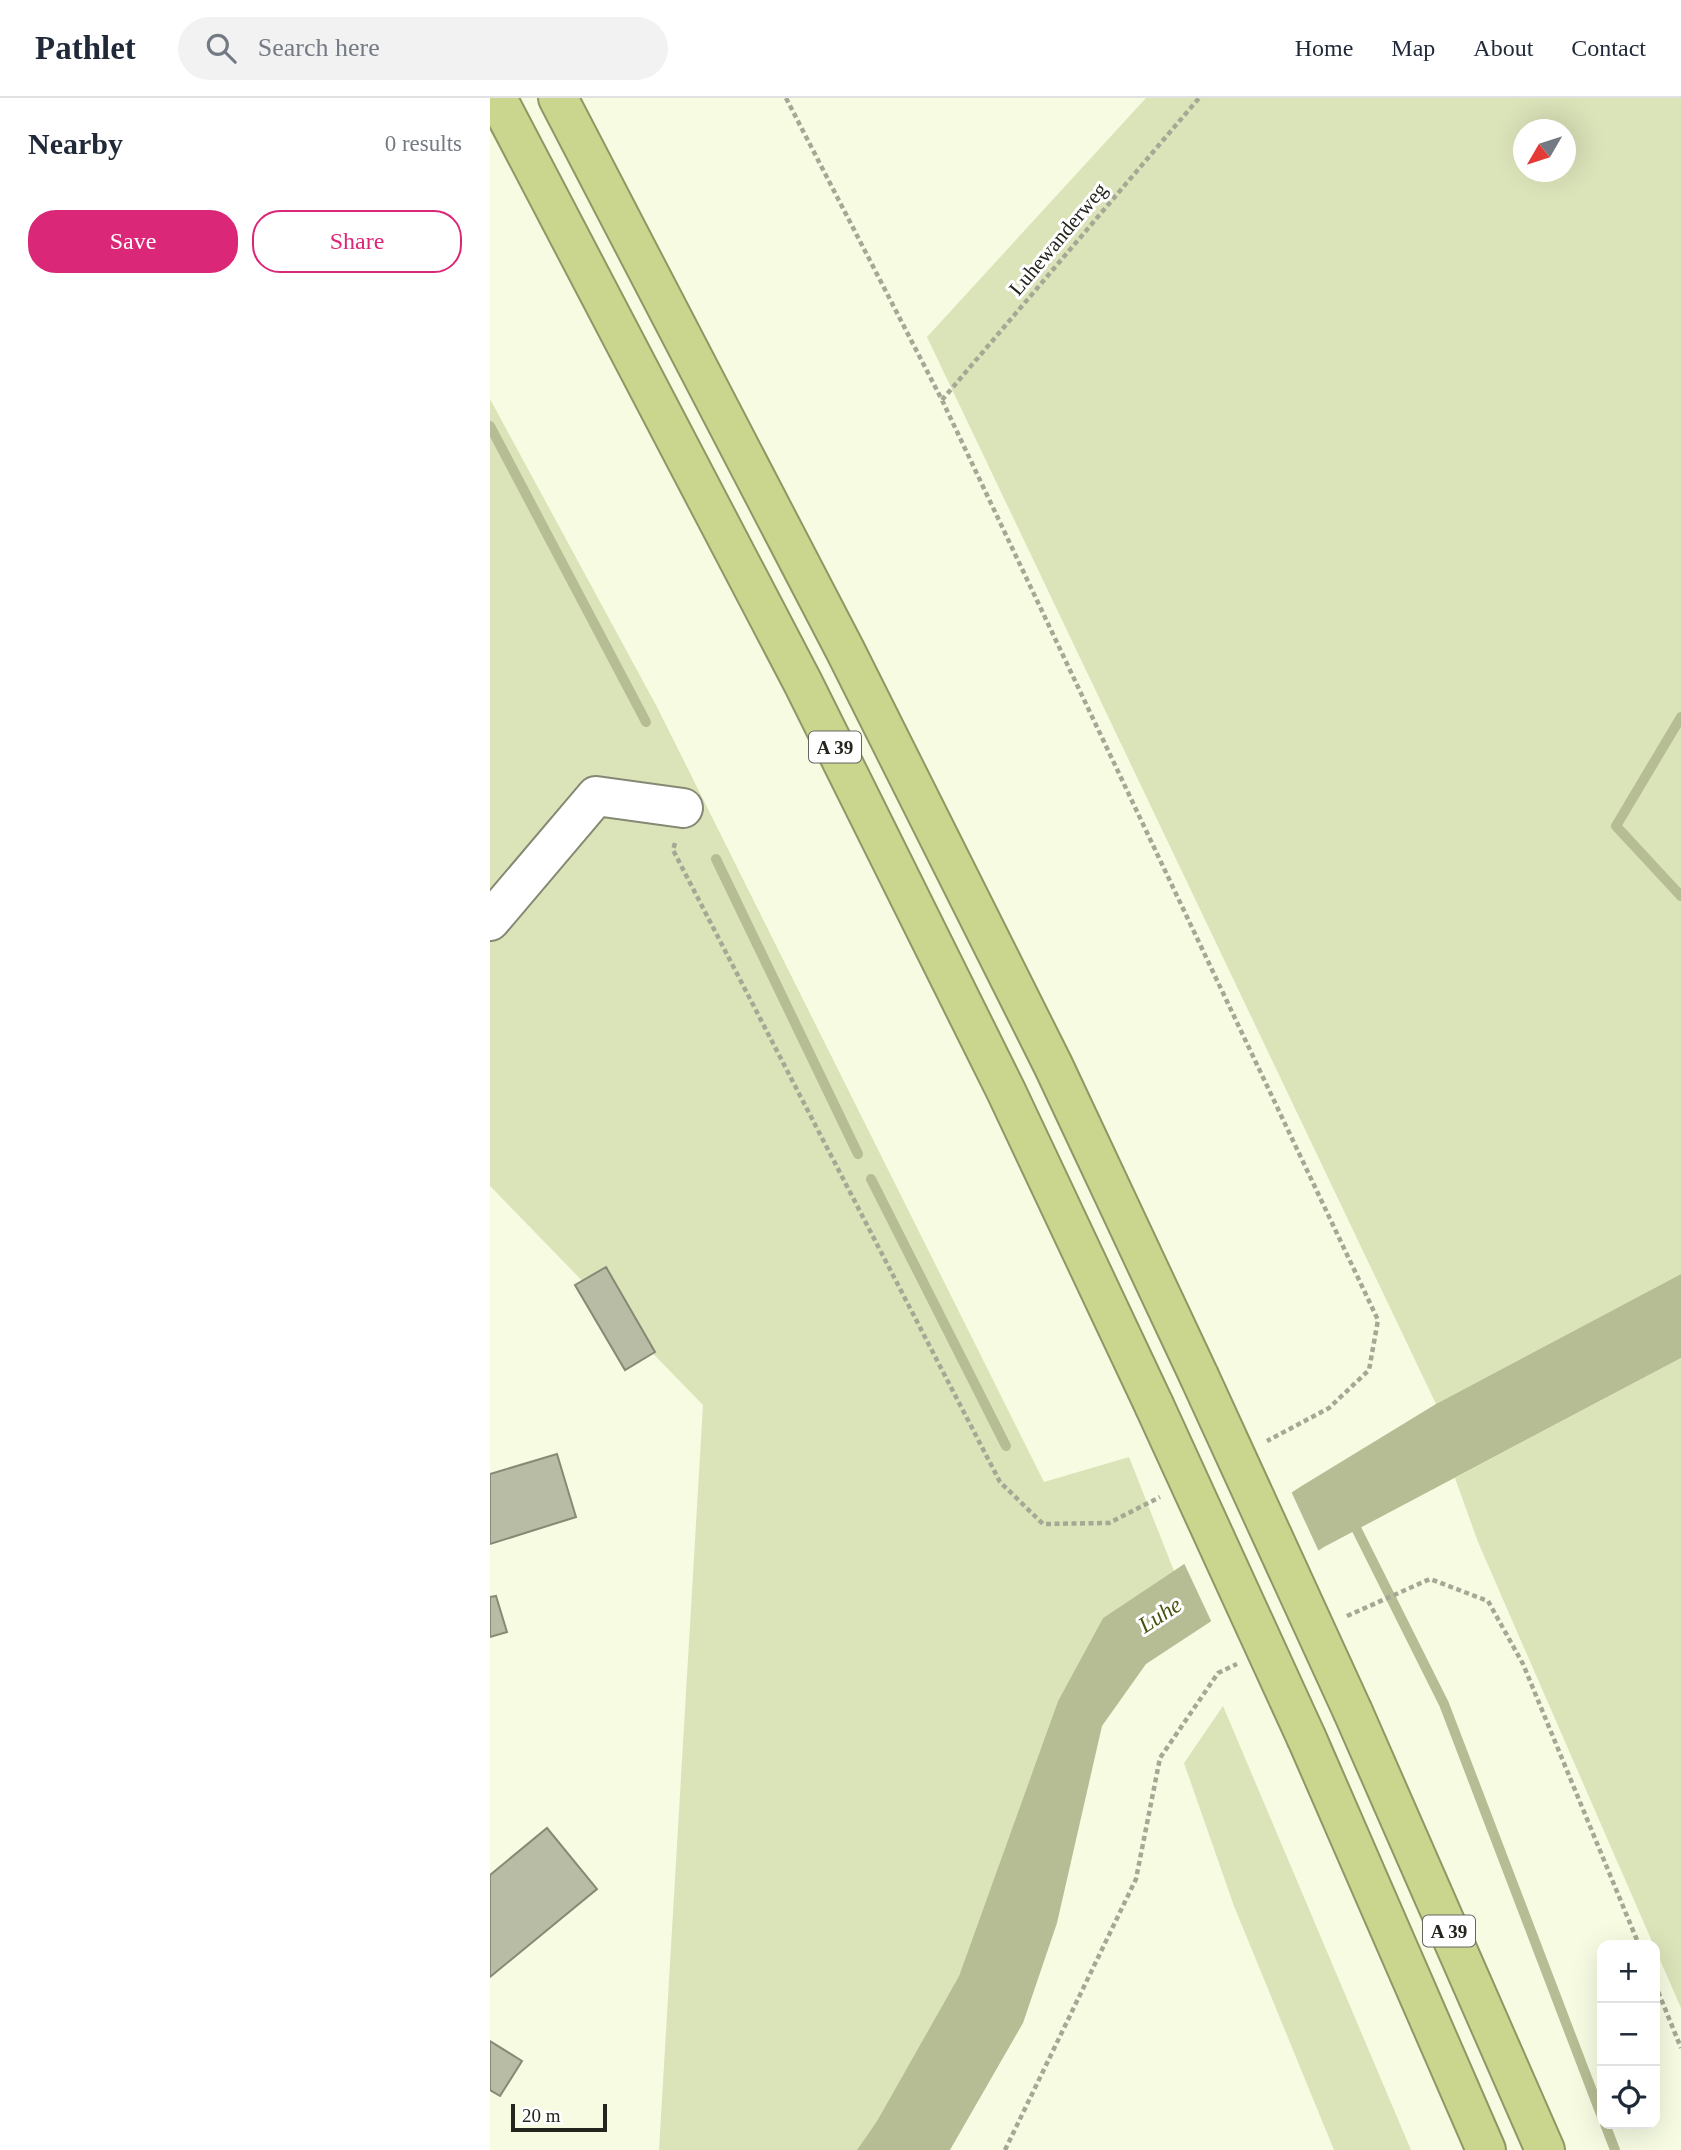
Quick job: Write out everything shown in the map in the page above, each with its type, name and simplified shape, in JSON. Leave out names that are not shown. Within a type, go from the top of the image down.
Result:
[{"type":"highway","name":"A 39","points":[[498,98],[803,683],[1006,1091],[1307,1739],[1486,2150]]},
{"type":"highway","name":"A 39","points":[[558,98],[845,650],[1053,1065],[1353,1712],[1545,2150]]},
{"type":"street","points":[[490,921],[596,796],[683,808]]},
{"type":"path","name":"Luhewanderweg","points":[[786,98],[942,400],[1199,98]]},
{"type":"path","points":[[1660,1996],[1681,2048]]},
{"type":"shaded area","points":[[1146,98],[1681,98],[1681,1274],[1436,1404],[927,337]]},
{"type":"shaded area","points":[[490,399],[657,707],[1044,1482],[1129,1457],[1174,1571],[1103,1618],[1058,1701],[959,1976],[877,2121],[857,2150],[659,2150],[703,1405],[490,1186]]},
{"type":"shaded area","points":[[1681,1358],[1681,2008],[1660,1960],[1660,1940],[1651,1940],[1478,1542],[1455,1478]]},
{"type":"shaded area","points":[[1223,1706],[1411,2150],[1334,2150],[1234,1906],[1184,1763]]},
{"type":"water","name":"Luhe","points":[[1681,1274],[1681,1358],[1324,1547],[1146,1664],[1102,1726],[1057,1923],[1023,2023],[950,2150],[857,2150],[877,2121],[959,1976],[1058,1701],[1103,1618],[1300,1487],[1436,1404]]},
{"type":"pier","points":[[1290,1489],[1320,1554],[1213,1625],[1183,1561]]},
{"type":"building","points":[[606,1267],[655,1352],[625,1370],[575,1285]]},
{"type":"building","points":[[557,1454],[576,1517],[490,1544],[490,1474]]},
{"type":"building","points":[[496,1596],[507,1632],[490,1637],[490,1597]]},
{"type":"building","points":[[547,1828],[597,1889],[490,1977],[490,1875]]},
{"type":"building","points":[[490,2041],[522,2061],[500,2096],[490,2090]]},
{"type":"waterway","points":[[490,426],[646,722]]},
{"type":"waterway","points":[[1681,717],[1616,826],[1681,896]]},
{"type":"waterway","points":[[716,859],[858,1154]]},
{"type":"waterway","points":[[871,1179],[1006,1446]]},
{"type":"waterway","points":[[1352,1520],[1444,1704],[1597,2104]]},
{"type":"waterway","points":[[1607,2129],[1615,2150]]}]
